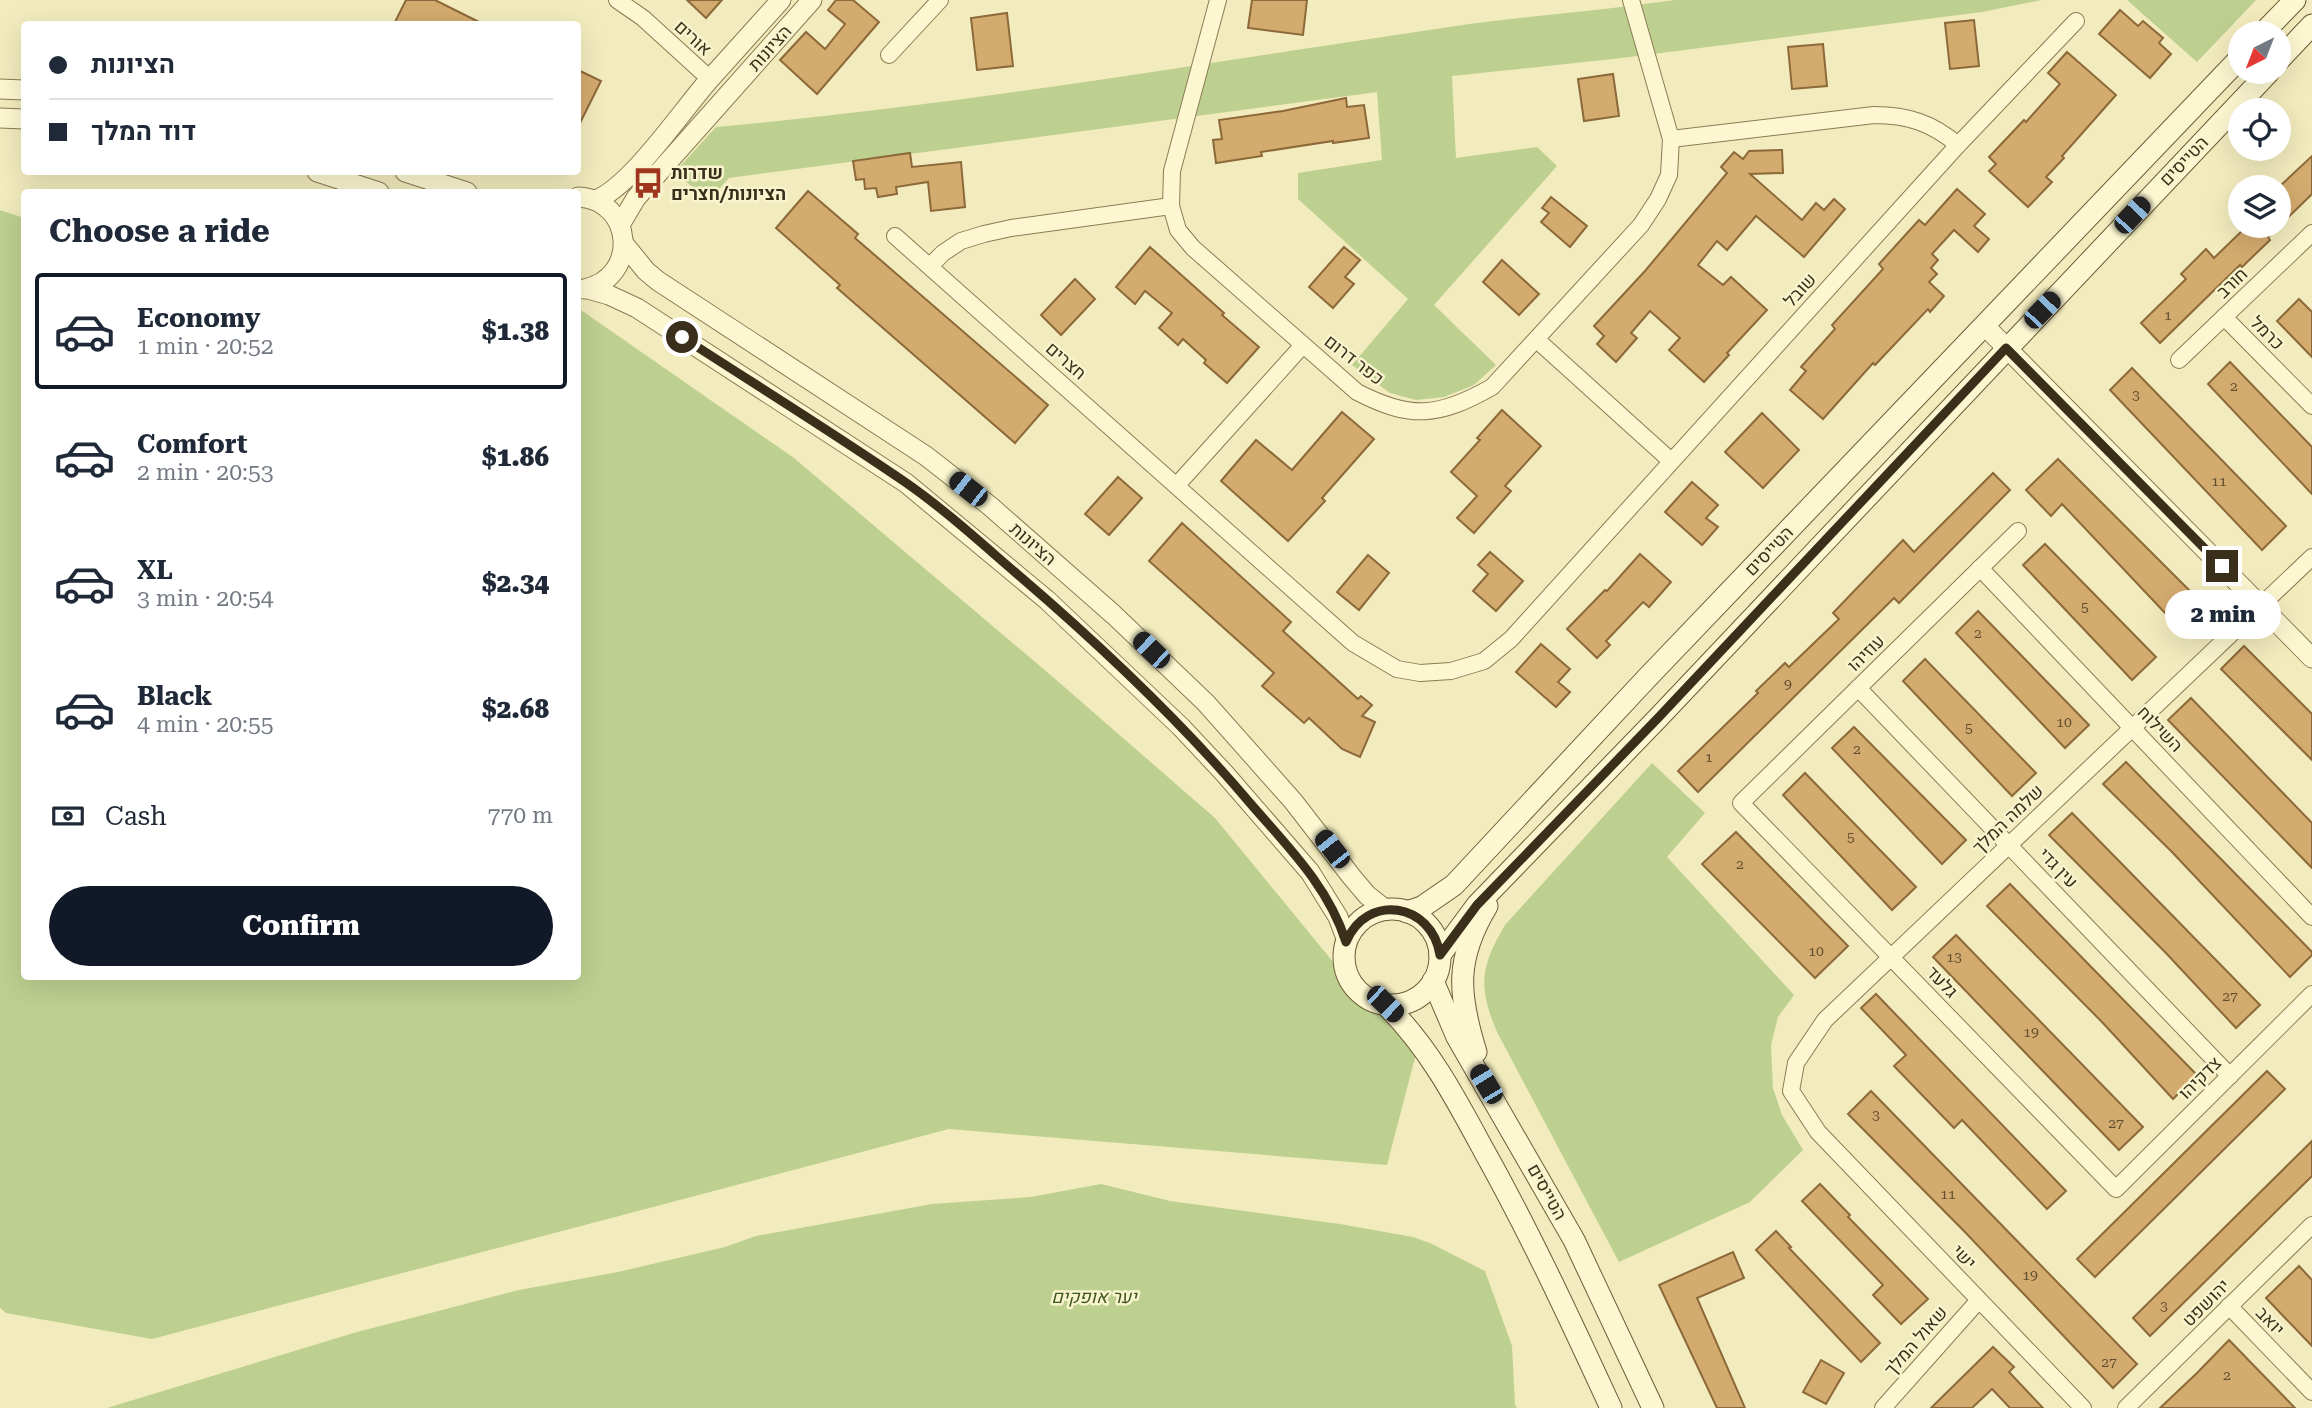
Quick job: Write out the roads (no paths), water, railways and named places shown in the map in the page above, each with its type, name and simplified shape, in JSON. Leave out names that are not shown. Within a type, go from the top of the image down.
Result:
[{"type":"main road","points":[[2275,21],[2295,0]]},
{"type":"main road","points":[[2291,47],[2312,25]]},
{"type":"main road","name":"הטייסים","points":[[1397,911],[1422,907],[1454,885],[2228,71]]},
{"type":"main road","name":"הטייסים","points":[[1440,955],[1462,922],[2258,84]]},
{"type":"main road","points":[[1486,1084],[1465,1016],[1461,976],[1467,946],[1505,877]]},
{"type":"main road","points":[[1397,911],[1424,922],[1435,937],[1440,955],[1437,973],[1427,989],[1412,1001],[1385,1004],[1368,998],[1353,986],[1344,960],[1346,942],[1352,930],[1363,919],[1397,911]]},
{"type":"main road","name":"הטייסים","points":[[1433,981],[1445,1012],[1574,1240],[1653,1408]]},
{"type":"main road","name":"הטייסים","points":[[1385,1004],[1412,1033],[1442,1073],[1504,1189],[1611,1408]]},
{"type":"street","name":"אורים","points":[[617,0],[643,18],[710,79]]},
{"type":"street","name":"הציונות","points":[[587,198],[607,195],[624,181],[781,0]]},
{"type":"street","name":"הציונות","points":[[812,0],[636,198],[622,234],[646,271],[658,281],[926,456],[1073,579],[1206,703],[1293,800],[1359,885],[1397,911]]},
{"type":"street","points":[[890,55],[940,0]]},
{"type":"street","name":"כפר דרום","points":[[1218,0],[1172,172],[1171,206],[1178,230],[1193,248],[1357,392],[1381,404],[1409,412],[1437,410],[1468,401],[1492,387],[1641,225],[1658,199],[1669,174],[1671,139],[1631,0]]},
{"type":"street","name":"שובל","points":[[1420,673],[1451,671],[1484,661],[1511,639],[1958,145],[2076,21]]},
{"type":"street","points":[[0,89],[21,90]]},
{"type":"street","points":[[1671,139],[1874,115],[1898,115],[1941,131],[1958,145]]},
{"type":"street","points":[[0,118],[21,119]]},
{"type":"street","points":[[326,175],[370,189]]},
{"type":"street","points":[[414,175],[458,189]]},
{"type":"street","points":[[583,289],[611,276],[620,261],[622,234],[608,208],[587,198]]},
{"type":"street","points":[[930,266],[943,253],[961,242],[984,234],[1171,206]]},
{"type":"street","name":"חורב","points":[[2179,360],[2312,233]]},
{"type":"street","name":"חצרים","points":[[895,236],[1353,643],[1397,669],[1420,673]]},
{"type":"street","name":"הציונות","points":[[583,289],[609,295],[638,308],[906,483],[1046,600],[1171,717],[1225,774],[1316,881],[1338,917],[1346,942]]},
{"type":"street","name":"כרמל","points":[[2224,317],[2312,406]]},
{"type":"street","points":[[1984,325],[2312,658]]},
{"type":"street","points":[[1537,340],[1671,461]]},
{"type":"street","points":[[1178,485],[1303,345]]},
{"type":"street","name":"עוזיהו","points":[[1741,803],[2018,531]]},
{"type":"street","name":"שלמה המלך","points":[[1818,1132],[1791,1091],[1796,1063],[1825,1020],[2312,557]]},
{"type":"street","name":"השילוח","points":[[1980,568],[2312,917]]},
{"type":"street","name":"עין גדי","points":[[1858,688],[2230,1076]]},
{"type":"street","name":"גלעד","points":[[1741,803],[2116,1189]]},
{"type":"street","name":"צדקיהו","points":[[2116,1189],[2312,994]]},
{"type":"street","name":"ישי","points":[[1818,1132],[2083,1408]]},
{"type":"street","name":"יהושפט","points":[[2126,1408],[2312,1225]]},
{"type":"street","name":"שאול המלך","points":[[1883,1408],[1979,1300]]},
{"type":"street","name":"יואב","points":[[2229,1306],[2312,1392]]},
{"type":"place","name":"שדרות הציונות/חצרים","points":[[648,183]]},
{"type":"park label","name":"יער אופקים","points":[[1094,1297]]}]
